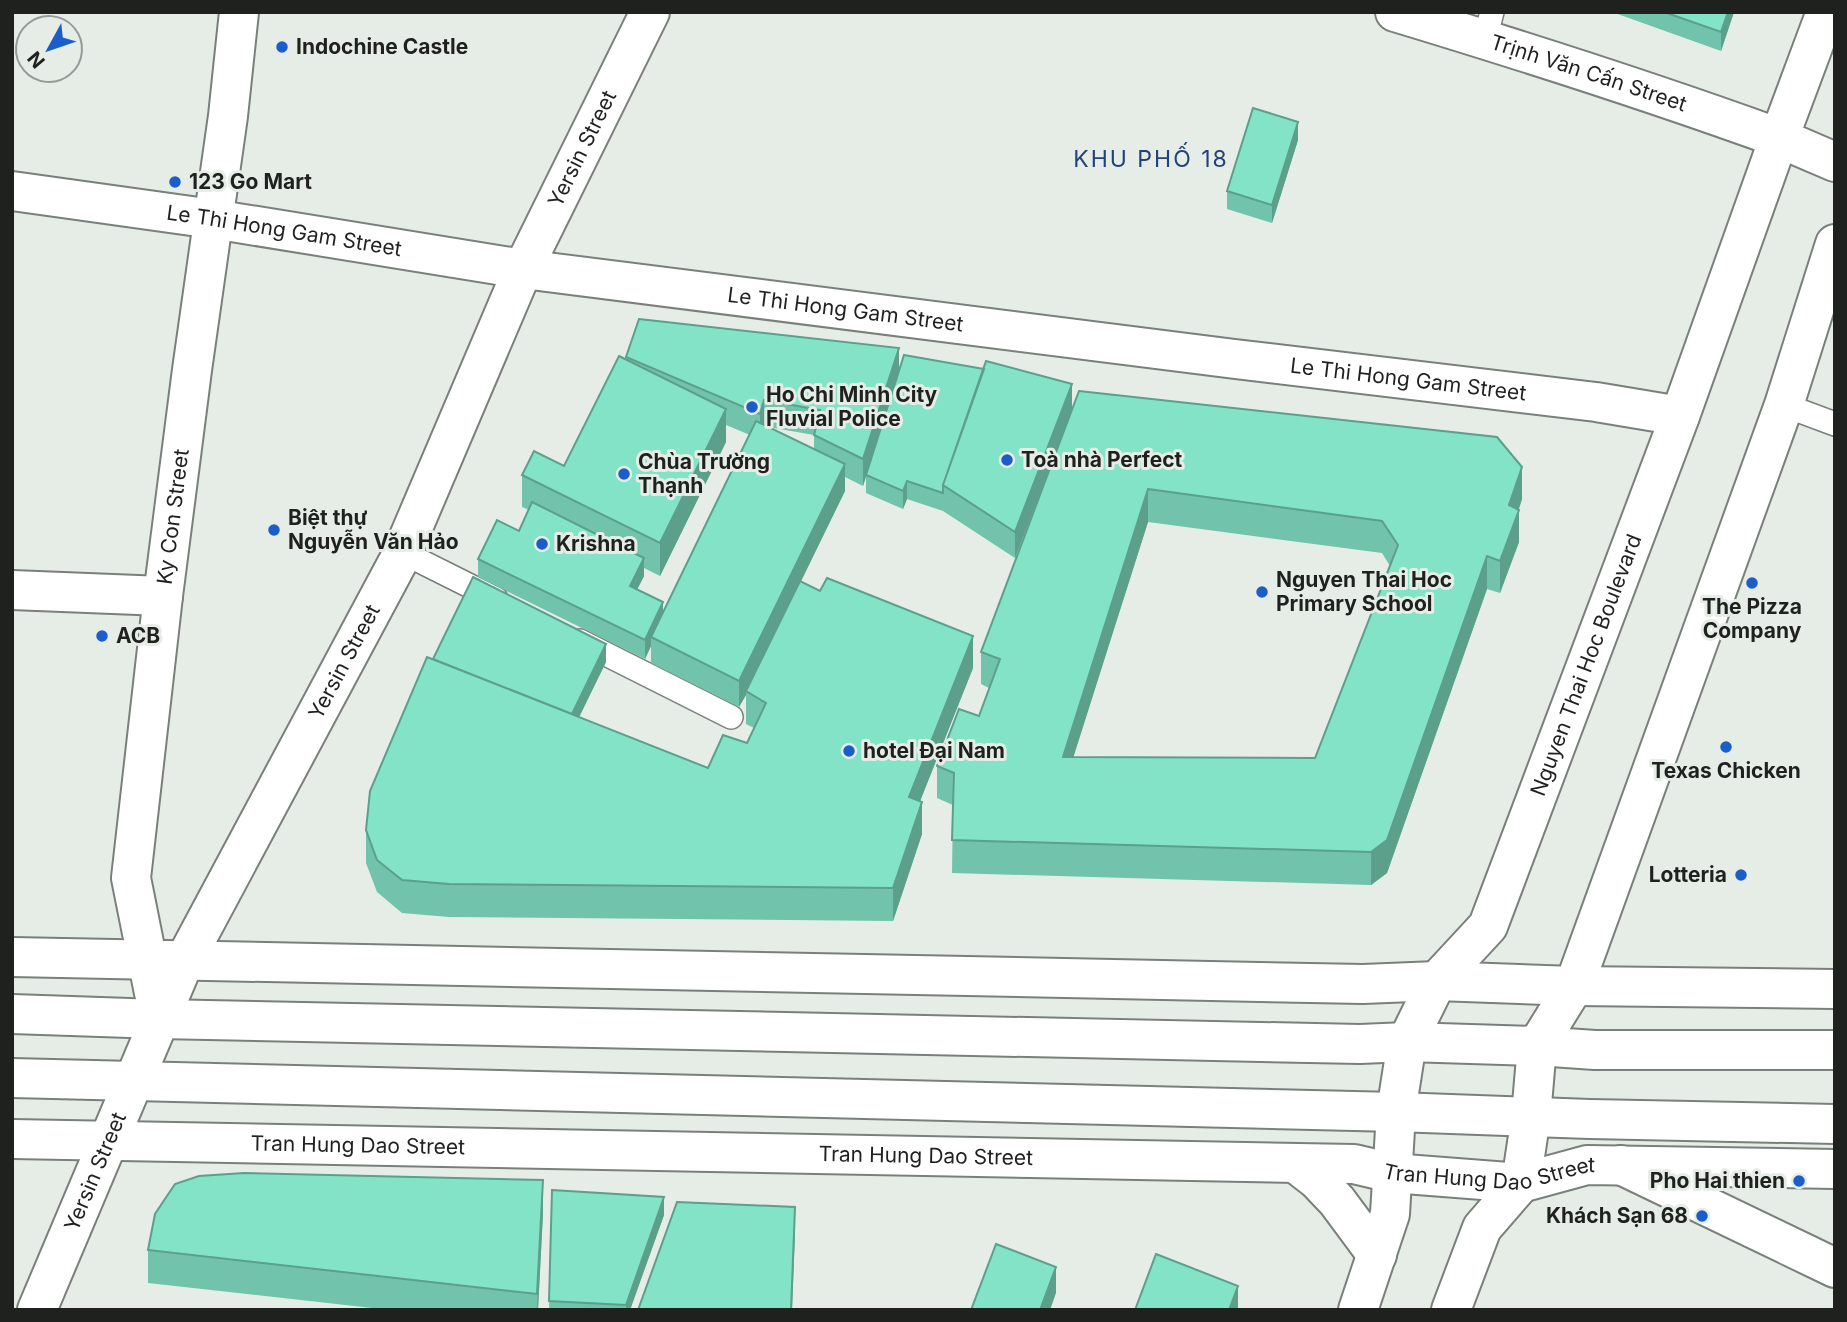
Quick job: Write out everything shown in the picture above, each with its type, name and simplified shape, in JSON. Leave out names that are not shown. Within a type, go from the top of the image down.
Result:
[{"type":"main road","name":"Ky Con Street","points":[[166,961],[131,878],[163,596],[228,116],[239,12]]},
{"type":"main road","name":"Yersin Street","points":[[42,1308],[107,1140],[159,1019],[166,961],[402,552],[523,268],[650,12]]},
{"type":"main road","name":"Trịnh Văn Cấn Street","points":[[1395,12],[1473,23],[1779,138],[1835,162]]},
{"type":"main road","name":"Nguyen Thai Hoc Boulevard","points":[[1358,1310],[1390,1214],[1396,1112],[1407,1041],[1437,981],[1488,926],[1680,416],[1826,12]]},
{"type":"main road","name":"Le Thi Hong Gam Street","points":[[12,191],[213,219],[523,268],[1583,401],[1680,416]]},
{"type":"main road","points":[[1451,1310],[1482,1228],[1521,1183],[1531,1116],[1537,1046],[1574,986],[1784,405],[1835,244]]},
{"type":"main road","points":[[12,590],[163,596]]},
{"type":"main road","points":[[12,957],[1363,984],[1437,981],[1574,986],[1835,989]]},
{"type":"main road","points":[[465,967],[465,1025]]},
{"type":"main road","points":[[894,975],[894,1034]]},
{"type":"main road","points":[[1142,980],[1143,1040]]},
{"type":"main road","points":[[12,1014],[1143,1040],[1360,1044],[1407,1041],[1595,1050],[1835,1050]]},
{"type":"main road","points":[[12,1078],[1835,1124]]},
{"type":"main road","points":[[469,1089],[469,1147]]},
{"type":"main road","points":[[896,1100],[898,1155]]},
{"type":"main road","points":[[1143,1106],[1147,1160]]},
{"type":"main road","name":"Tran Hung Dao Street","points":[[12,1139],[1354,1164],[1392,1173],[1521,1183],[1587,1165],[1835,1169]]},
{"type":"main road","points":[[1295,1163],[1317,1180],[1337,1201],[1377,1255]]},
{"type":"main road","points":[[1621,1165],[1835,1268]]},
{"type":"lane","points":[[1784,405],[1835,424]]},
{"type":"lane","points":[[402,552],[512,607]]},
{"type":"lane","points":[[561,631],[731,717]]},
{"type":"building","points":[[1664,12],[1728,12],[1721,32]]},
{"type":"building","points":[[1253,108],[1298,122],[1272,205],[1227,191]]},
{"type":"building","points":[[639,319],[899,348],[863,459],[814,435],[820,410],[764,400],[760,414],[626,357]]},
{"type":"building","points":[[904,355],[984,369],[943,485],[943,493],[907,481],[903,491],[866,475]]},
{"type":"building","points":[[619,356],[726,409],[660,543],[522,475],[534,451],[564,466]]},
{"type":"building","name":"Toà nhà Perfect","points":[[986,361],[1072,384],[1015,532],[943,485]]},
{"type":"building","points":[[1079,391],[1497,437],[1522,467],[1509,505],[1519,510],[1500,561],[1487,556],[1387,840],[1371,852],[952,840],[954,773],[937,766],[959,709],[979,716],[1000,659],[981,652]],"holes":[[[1148,489],[1382,521],[1398,545],[1315,758],[1063,757]]]},
{"type":"building","points":[[756,421],[845,464],[739,681],[651,637]]},
{"type":"building","points":[[532,502],[644,558],[630,586],[663,602],[645,640],[478,559],[497,520],[519,531]]},
{"type":"building","points":[[473,577],[606,644],[572,714],[433,659]]},
{"type":"building","points":[[827,578],[973,636],[909,797],[922,802],[893,888],[449,884],[402,880],[377,860],[366,830],[370,791],[427,657],[708,768],[723,735],[747,743],[766,703],[746,691],[800,581],[820,591]]},
{"type":"building","points":[[244,1173],[543,1180],[537,1294],[148,1250],[155,1214],[175,1184],[199,1176]]},
{"type":"building","points":[[552,1190],[664,1197],[626,1305],[549,1301]]},
{"type":"building","points":[[677,1202],[795,1207],[791,1310],[638,1310]]},
{"type":"building","points":[[996,1244],[1056,1267],[1040,1310],[971,1310]]},
{"type":"building","points":[[1156,1254],[1238,1286],[1229,1310],[1135,1310]]},
{"type":"place","name":"Indochine Castle","points":[[282,47]]},
{"type":"place","name":"123 Go Mart","points":[[175,182]]},
{"type":"place","name":"Ho Chi Minh City Fluvial Police","points":[[752,407]]},
{"type":"place","name":"Toà nhà Perfect","points":[[1007,460]]},
{"type":"place","name":"Chùa Trường Thạnh","points":[[624,474]]},
{"type":"place","name":"Biệt thự Nguyễn Văn Hảo","points":[[274,530]]},
{"type":"place","name":"Krishna","points":[[542,544]]},
{"type":"place","name":"The Pizza Company","points":[[1752,583]]},
{"type":"place","name":"Nguyen Thai Hoc Primary School","points":[[1262,592]]},
{"type":"place","name":"ACB","points":[[102,636]]},
{"type":"place","name":"Texas Chicken","points":[[1726,747]]},
{"type":"place","name":"hotel Đại Nam","points":[[849,751]]},
{"type":"place","name":"Lotteria","points":[[1741,875]]},
{"type":"place","name":"Pho Hai thien","points":[[1799,1181]]},
{"type":"place","name":"Khách Sạn 68","points":[[1702,1216]]},
{"type":"district","name":"KHU PHỐ 18","points":[[1151,159]]}]
